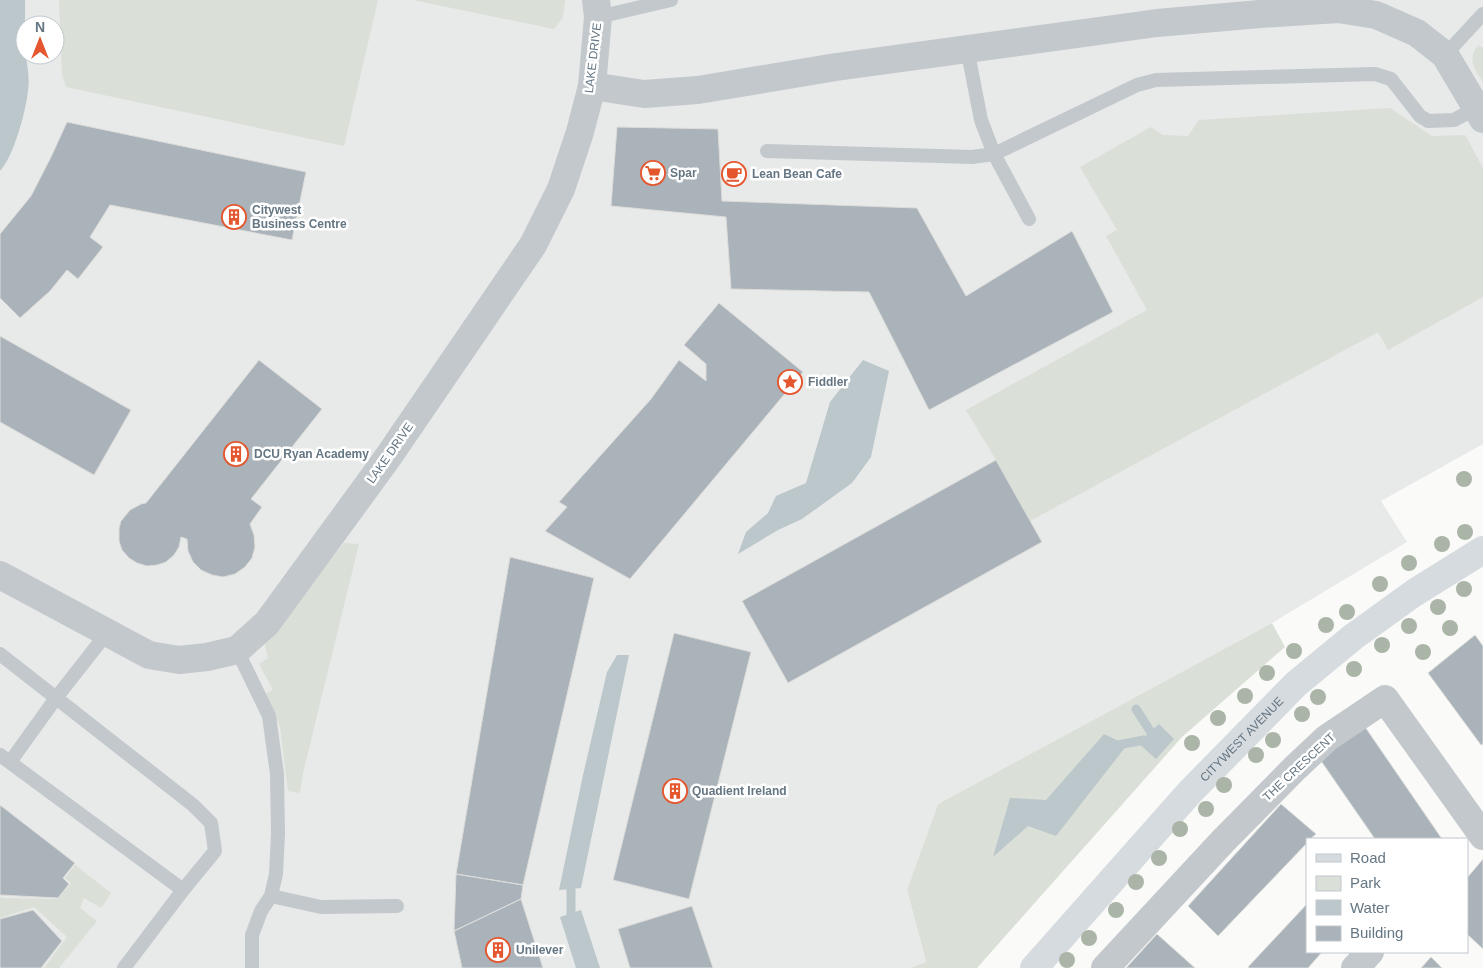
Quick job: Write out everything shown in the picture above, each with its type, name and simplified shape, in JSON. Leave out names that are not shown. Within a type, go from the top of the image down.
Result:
[{"type":"main road","name":"CITYWEST AVENUE","points":[[1034,968],[1190,792],[1296,684],[1353,637],[1406,599],[1483,550]]},
{"type":"street","name":"LAKE DRIVE","points":[[0,575],[149,655],[179,660],[207,657],[236,650],[267,623],[386,460],[534,245],[561,189],[580,132],[592,86],[597,8]]},
{"type":"street","points":[[592,86],[644,94],[698,90],[836,67],[1157,23],[1338,9],[1376,16],[1417,33],[1445,55],[1480,114]]},
{"type":"street","name":"THE CRESCENT","points":[[1105,968],[1223,841],[1295,768],[1327,738],[1385,699],[1477,840]]},
{"type":"street","points":[[1355,968],[1369,953]]},
{"type":"lane","points":[[597,8],[671,0]]},
{"type":"lane","points":[[1445,55],[1483,14]]},
{"type":"lane","points":[[967,48],[980,120],[994,154],[1028,219]]},
{"type":"lane","points":[[767,151],[972,156],[994,154],[1137,85],[1156,80],[1374,74],[1390,79],[1420,116],[1428,121],[1454,120],[1480,114]]},
{"type":"lane","points":[[107,633],[5,759],[183,890]]},
{"type":"lane","points":[[236,650],[269,716],[277,774],[278,834],[276,874],[271,896],[261,911],[252,935],[252,968]]},
{"type":"lane","points":[[0,654],[193,804],[211,823],[215,851],[124,968]]},
{"type":"lane","points":[[271,896],[321,907],[397,906]]},
{"type":"shaded area","points":[[0,0],[1483,0],[1483,444],[1381,501],[1407,542],[1272,623],[938,804],[907,890],[926,963],[911,968],[0,968]]},
{"type":"green space","points":[[59,0],[378,0],[344,146],[66,87],[62,65],[65,65],[65,15],[60,15]]},
{"type":"green space","points":[[413,0],[565,0],[563,17],[554,29]]},
{"type":"green space","points":[[1478,45],[1483,48],[1483,82],[1472,60]]},
{"type":"green space","points":[[1390,108],[1432,136],[1465,135],[1483,168],[1483,297],[1388,350],[1378,332],[1030,521],[966,410],[1147,310],[1106,236],[1117,230],[1080,167],[1151,127],[1163,135],[1188,136],[1199,120]]},
{"type":"green space","points":[[344,543],[359,544],[303,773],[300,793],[288,791],[280,727],[265,694],[273,690],[259,664],[268,658],[264,641]]},
{"type":"green space","points":[[1272,623],[1285,647],[1182,737],[977,968],[911,968],[926,962],[907,890],[938,804]]},
{"type":"green space","points":[[75,865],[111,893],[101,908],[84,898],[80,908],[97,921],[59,968],[44,968],[67,937],[34,907],[0,918],[0,897],[57,899],[71,883],[65,878]]},
{"type":"water","points":[[0,0],[25,0],[25,15],[15,15],[15,65],[27,65],[29,81],[27,99],[10,155],[0,171]]},
{"type":"water","points":[[863,360],[889,371],[871,457],[852,483],[802,519],[778,530],[738,554],[746,532],[768,513],[776,496],[806,483],[830,402]]},
{"type":"water","points":[[617,655],[629,655],[581,888],[559,890],[607,672]]},
{"type":"water","points":[[1159,724],[1174,739],[1156,759],[1138,743]]},
{"type":"water","points":[[1104,734],[1127,745],[1056,836],[1028,826],[993,857],[1010,798],[1046,800]]},
{"type":"water","points":[[581,910],[600,968],[576,968],[560,917]]},
{"type":"building","name":"Citywest Business Centre","points":[[67,122],[306,172],[292,240],[110,205],[90,237],[103,247],[78,279],[67,270],[50,291],[20,318],[0,298],[0,234],[31,196]]},
{"type":"building","points":[[617,127],[718,129],[722,201],[917,208],[966,296],[1072,231],[1113,312],[929,410],[869,292],[731,289],[726,217],[611,206]]},
{"type":"building","points":[[719,303],[803,372],[630,579],[545,531],[567,507],[559,502],[651,399],[679,360],[706,381],[706,364],[684,345]]},
{"type":"building","points":[[0,336],[131,410],[94,475],[0,422]]},
{"type":"building","name":"DCU Ryan Academy","points":[[259,360],[322,409],[251,499],[262,507],[250,524],[254,535],[255,547],[252,558],[245,567],[235,574],[223,577],[212,575],[201,570],[193,562],[188,551],[187,539],[181,537],[179,547],[166,562],[147,566],[129,558],[122,550],[119,541],[121,521],[130,510],[146,503]]},
{"type":"building","points":[[996,460],[1042,542],[788,683],[742,601]]},
{"type":"building","points":[[510,557],[594,578],[523,885],[456,874]]},
{"type":"building","name":"Quadient Ireland","points":[[674,633],[751,652],[689,899],[613,880]]},
{"type":"building","points":[[1475,635],[1483,646],[1483,744],[1481,745],[1428,673]]},
{"type":"building","points":[[1363,724],[1441,838],[1374,838],[1317,755]]},
{"type":"building","points":[[1281,804],[1316,834],[1311,838],[1306,838],[1306,844],[1218,936],[1188,906]]},
{"type":"building","points":[[0,805],[75,863],[63,878],[69,884],[58,898],[0,895]]},
{"type":"building","points":[[1483,859],[1483,949],[1468,935],[1468,877]]},
{"type":"building","points":[[456,874],[523,885],[521,899],[454,931]]},
{"type":"building","name":"Unilever","points":[[521,899],[543,968],[462,968],[454,931]]},
{"type":"building","points":[[1306,905],[1306,953],[1321,953],[1308,968],[1248,967]]},
{"type":"building","points":[[692,906],[713,968],[630,968],[618,929]]},
{"type":"building","points":[[33,910],[62,941],[41,968],[0,968],[0,919]]},
{"type":"building","points":[[1157,934],[1195,968],[1126,968]]},
{"type":"building","points":[[1431,957],[1442,968],[1421,968]]},
{"type":"waterway","points":[[1136,709],[1152,734]]},
{"type":"waterway","points":[[1113,746],[1144,740]]},
{"type":"waterway","points":[[571,889],[571,914]]},
{"type":"place","name":"Spar","points":[[653,173]]},
{"type":"place","name":"Lean Bean Cafe","points":[[734,174]]},
{"type":"place","name":"Citywest Business Centre","points":[[234,217]]},
{"type":"place","name":"Fiddler","points":[[790,382]]},
{"type":"place","name":"DCU Ryan Academy","points":[[236,454]]},
{"type":"place","name":"Quadient Ireland","points":[[675,791]]},
{"type":"place","name":"Unilever","points":[[498,950]]}]
